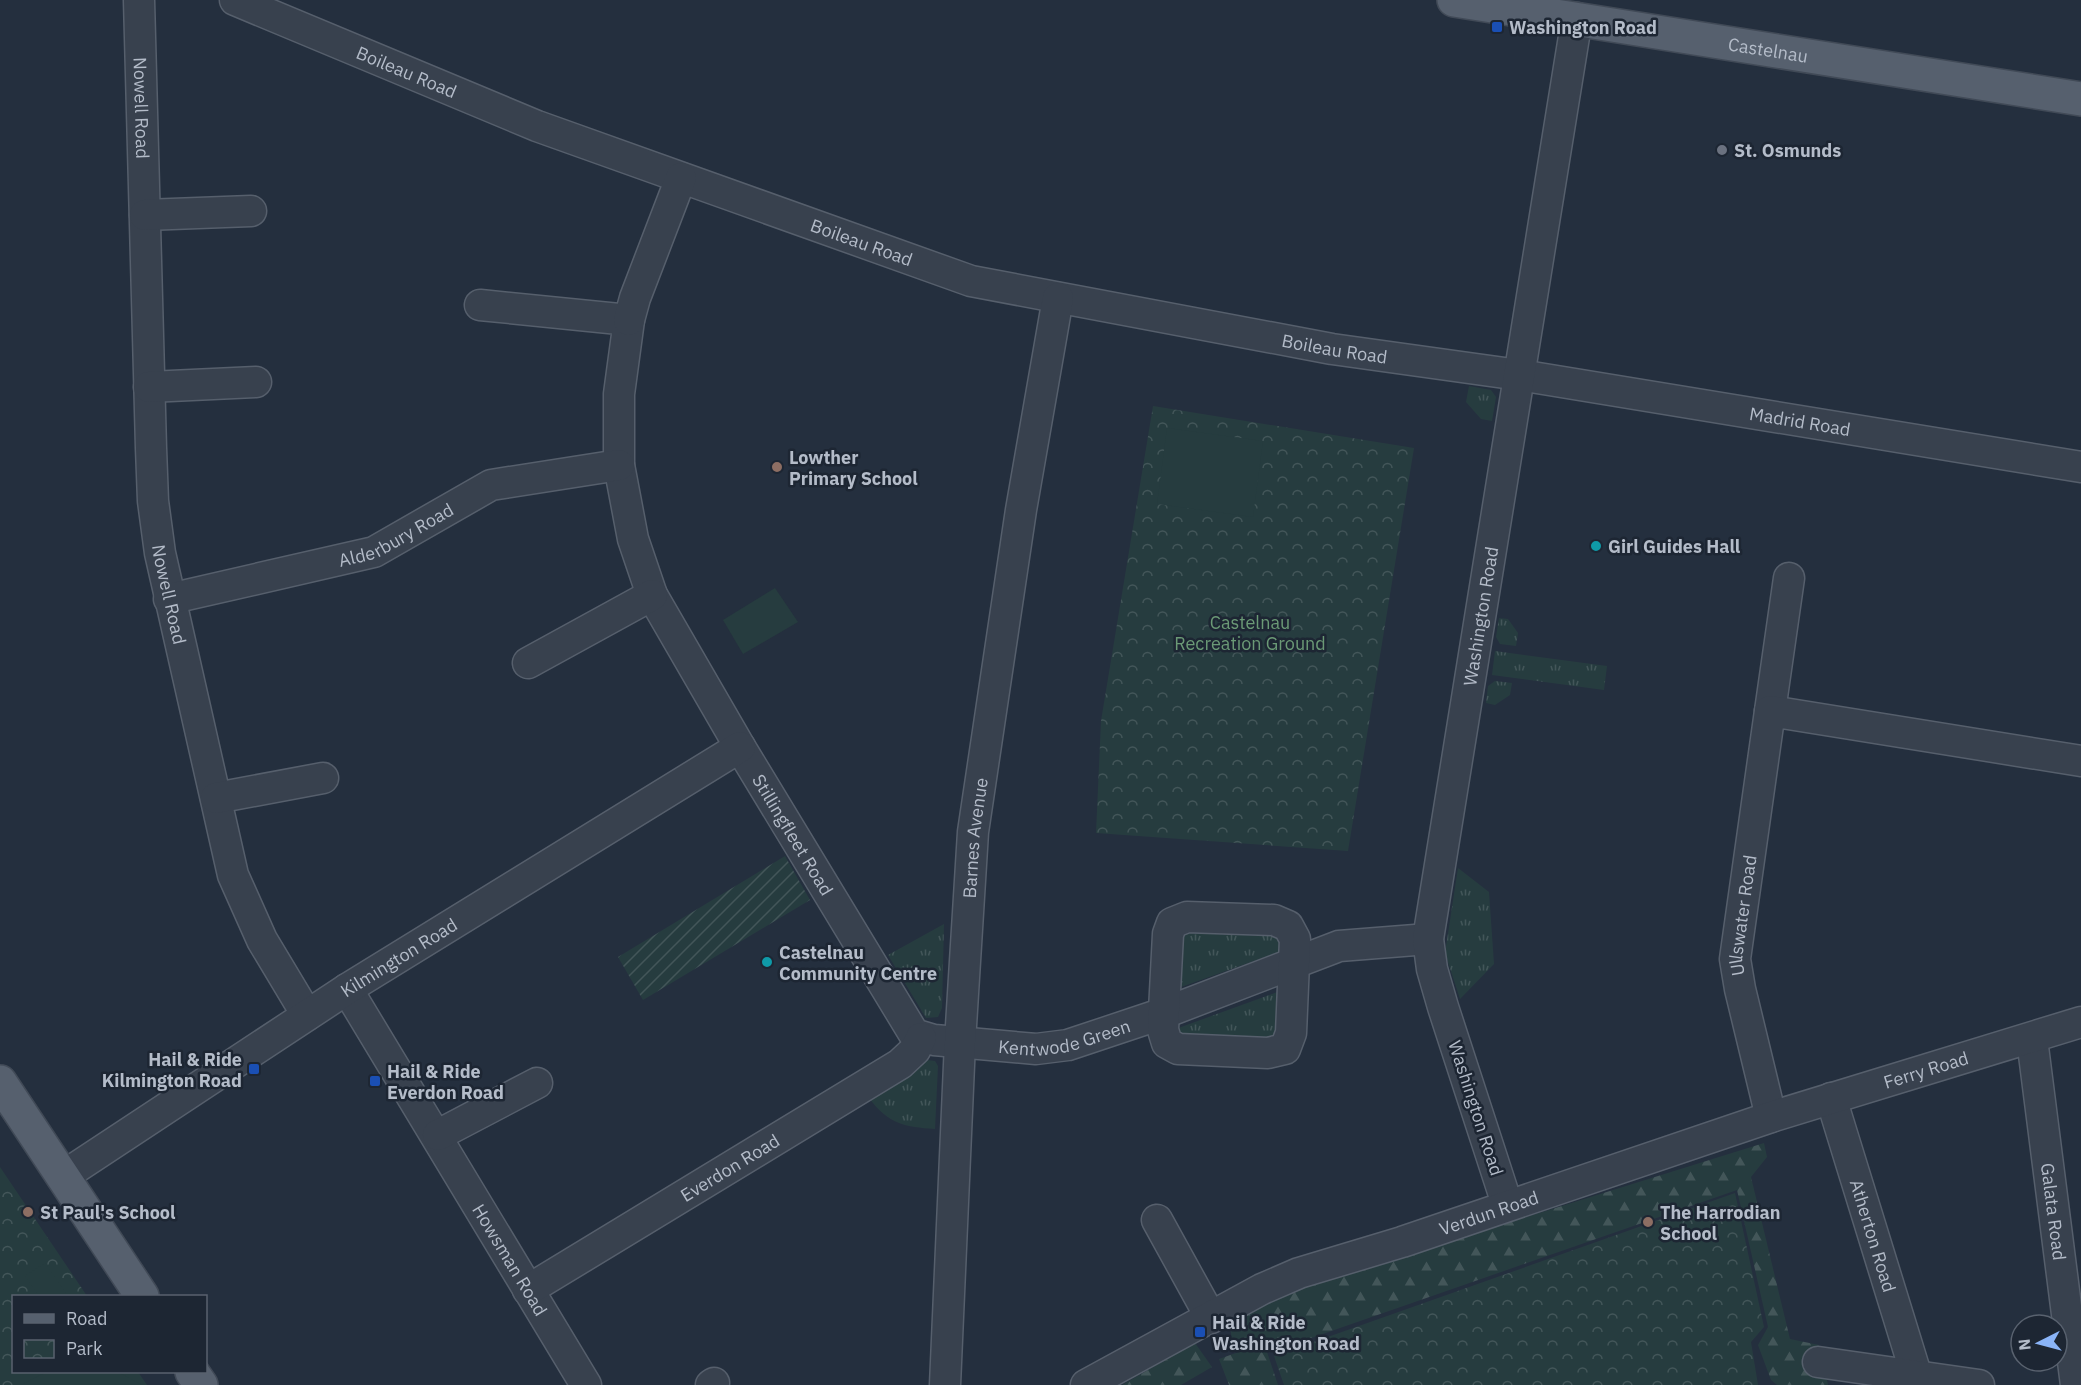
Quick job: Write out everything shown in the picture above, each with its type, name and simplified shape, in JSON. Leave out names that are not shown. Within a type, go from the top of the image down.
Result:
[{"type":"main road","name":"Castelnau","points":[[1454,0],[2081,99]]},
{"type":"main road","points":[[0,1082],[141,1295]]},
{"type":"street","name":"Nowell Road","points":[[139,0],[153,501],[169,599],[228,857],[239,891],[262,939],[307,1015]]},
{"type":"street","name":"Boileau Road","points":[[236,0],[537,126],[971,281],[1332,349],[1519,375]]},
{"type":"street","name":"Washington Road","points":[[1507,1204],[1440,997],[1428,939],[1577,18]]},
{"type":"street","name":"Stillingfleet Road","points":[[681,178],[634,297],[619,394],[619,465],[633,539],[652,595],[740,747],[909,1028],[921,1038]]},
{"type":"street","points":[[145,215],[251,211]]},
{"type":"street","name":"Barnes Avenue","points":[[945,1385],[960,1042],[973,832],[1021,510],[1058,298]]},
{"type":"street","points":[[480,305],[629,320]]},
{"type":"street","name":"Madrid Road","points":[[1519,375],[2081,466]]},
{"type":"street","points":[[149,387],[256,382]]},
{"type":"street","name":"Alderbury Road","points":[[169,599],[374,552],[491,485],[619,465]]},
{"type":"street","name":"Ullswater Road","points":[[1772,1117],[1740,989],[1735,959],[1789,578]]},
{"type":"street","points":[[528,663],[652,595]]},
{"type":"street","points":[[1770,711],[2081,761]]},
{"type":"street","name":"Kilmington Road","points":[[62,1177],[347,988],[740,747]]},
{"type":"street","points":[[216,798],[323,778]]},
{"type":"street","points":[[1187,916],[1274,920],[1288,926],[1295,939],[1291,1033],[1284,1049],[1268,1053],[1178,1049],[1167,1043],[1163,1030],[1164,1013],[1168,934],[1172,924],[1187,916]]},
{"type":"street","name":"Kentwode Green","points":[[960,1042],[1052,1048],[1083,1041],[1164,1013],[1339,946],[1428,939]]},
{"type":"street","name":"Howsman Road","points":[[347,988],[438,1135],[586,1385]]},
{"type":"street","name":"Ferry Road","points":[[1772,1117],[2032,1039],[2081,1022]]},
{"type":"street","points":[[921,1038],[960,1042]]},
{"type":"street","name":"Everdon Road","points":[[528,1290],[900,1064],[915,1050],[921,1038]]},
{"type":"street","name":"Galata Road","points":[[2032,1039],[2076,1385]]},
{"type":"street","points":[[438,1135],[537,1083]]},
{"type":"street","name":"Atherton Road","points":[[1831,1098],[1916,1374]]},
{"type":"street","name":"Verdun Road","points":[[1086,1385],[1262,1289],[1299,1273],[1402,1242],[1507,1204],[1772,1117]]},
{"type":"street","points":[[1157,1220],[1211,1318]]},
{"type":"street","points":[[1818,1362],[1916,1374],[1979,1385]]},
{"type":"green space","points":[[1469,386],[1491,390],[1496,397],[1492,421],[1481,419],[1466,402]]},
{"type":"green space","name":"Castelnau Recreation Ground","points":[[1153,406],[1414,448],[1348,851],[1096,833],[1101,721]]},
{"type":"green space","points":[[1167,428],[1263,441],[1253,517],[1157,504]]},
{"type":"green space","points":[[775,588],[798,622],[743,654],[723,620]]},
{"type":"green space","points":[[1499,618],[1508,619],[1518,633],[1516,646],[1500,644],[1496,637]]},
{"type":"green space","points":[[1495,651],[1607,666],[1604,690],[1492,675]]},
{"type":"green space","points":[[1495,681],[1512,683],[1510,695],[1495,705],[1486,703],[1488,686]]},
{"type":"green space","points":[[785,856],[810,900],[643,1000],[618,957]]},
{"type":"green space","points":[[1458,868],[1489,892],[1494,964],[1460,999],[1445,953]]},
{"type":"green space","points":[[944,924],[942,1008],[938,1017],[926,1018],[888,955]]},
{"type":"green space","points":[[1185,933],[1270,936],[1281,939],[1282,951],[1170,991],[1172,942]]},
{"type":"green space","points":[[1280,991],[1279,1031],[1271,1038],[1180,1041],[1173,1030]]},
{"type":"green space","points":[[927,1060],[935,1061],[938,1066],[935,1129],[906,1125],[883,1114],[869,1098]]},
{"type":"green space","points":[[1764,1143],[1767,1157],[1751,1177],[1790,1339],[1819,1345],[1828,1385],[1777,1385],[1771,1380],[1758,1345],[1768,1327],[1737,1190],[1271,1352],[1264,1340],[1232,1341],[1230,1325],[1272,1296]]},
{"type":"green space","name":"St Paul's School","points":[[0,1167],[86,1295],[12,1295],[12,1373],[139,1373],[147,1385],[0,1385]]},
{"type":"green space","name":"The Harrodian School","points":[[1735,1193],[1764,1327],[1751,1342],[1758,1385],[1284,1385],[1274,1356]]},
{"type":"green space","points":[[45,1263],[67,1295],[38,1295],[25,1276]]},
{"type":"green space","points":[[1195,1343],[1212,1367],[1181,1385],[1122,1385]]},
{"type":"green space","points":[[1264,1343],[1278,1385],[1229,1385],[1219,1359]]},
{"type":"green space","points":[[44,1373],[120,1373],[142,1385],[21,1385]]},
{"type":"place","name":"Washington Road","points":[[1497,27]]},
{"type":"place","name":"St. Osmunds","points":[[1722,150]]},
{"type":"place","name":"Lowther Primary School","points":[[777,467]]},
{"type":"place","name":"Girl Guides Hall","points":[[1596,546]]},
{"type":"place","name":"Castelnau Community Centre","points":[[767,962]]},
{"type":"place","name":"Hail & Ride Kilmington Road","points":[[254,1069]]},
{"type":"place","name":"Hail & Ride Everdon Road","points":[[375,1081]]},
{"type":"place","name":"St Paul's School","points":[[28,1212]]},
{"type":"place","name":"The Harrodian School","points":[[1648,1222]]},
{"type":"place","name":"Hail & Ride Washington Road","points":[[1200,1332]]}]
